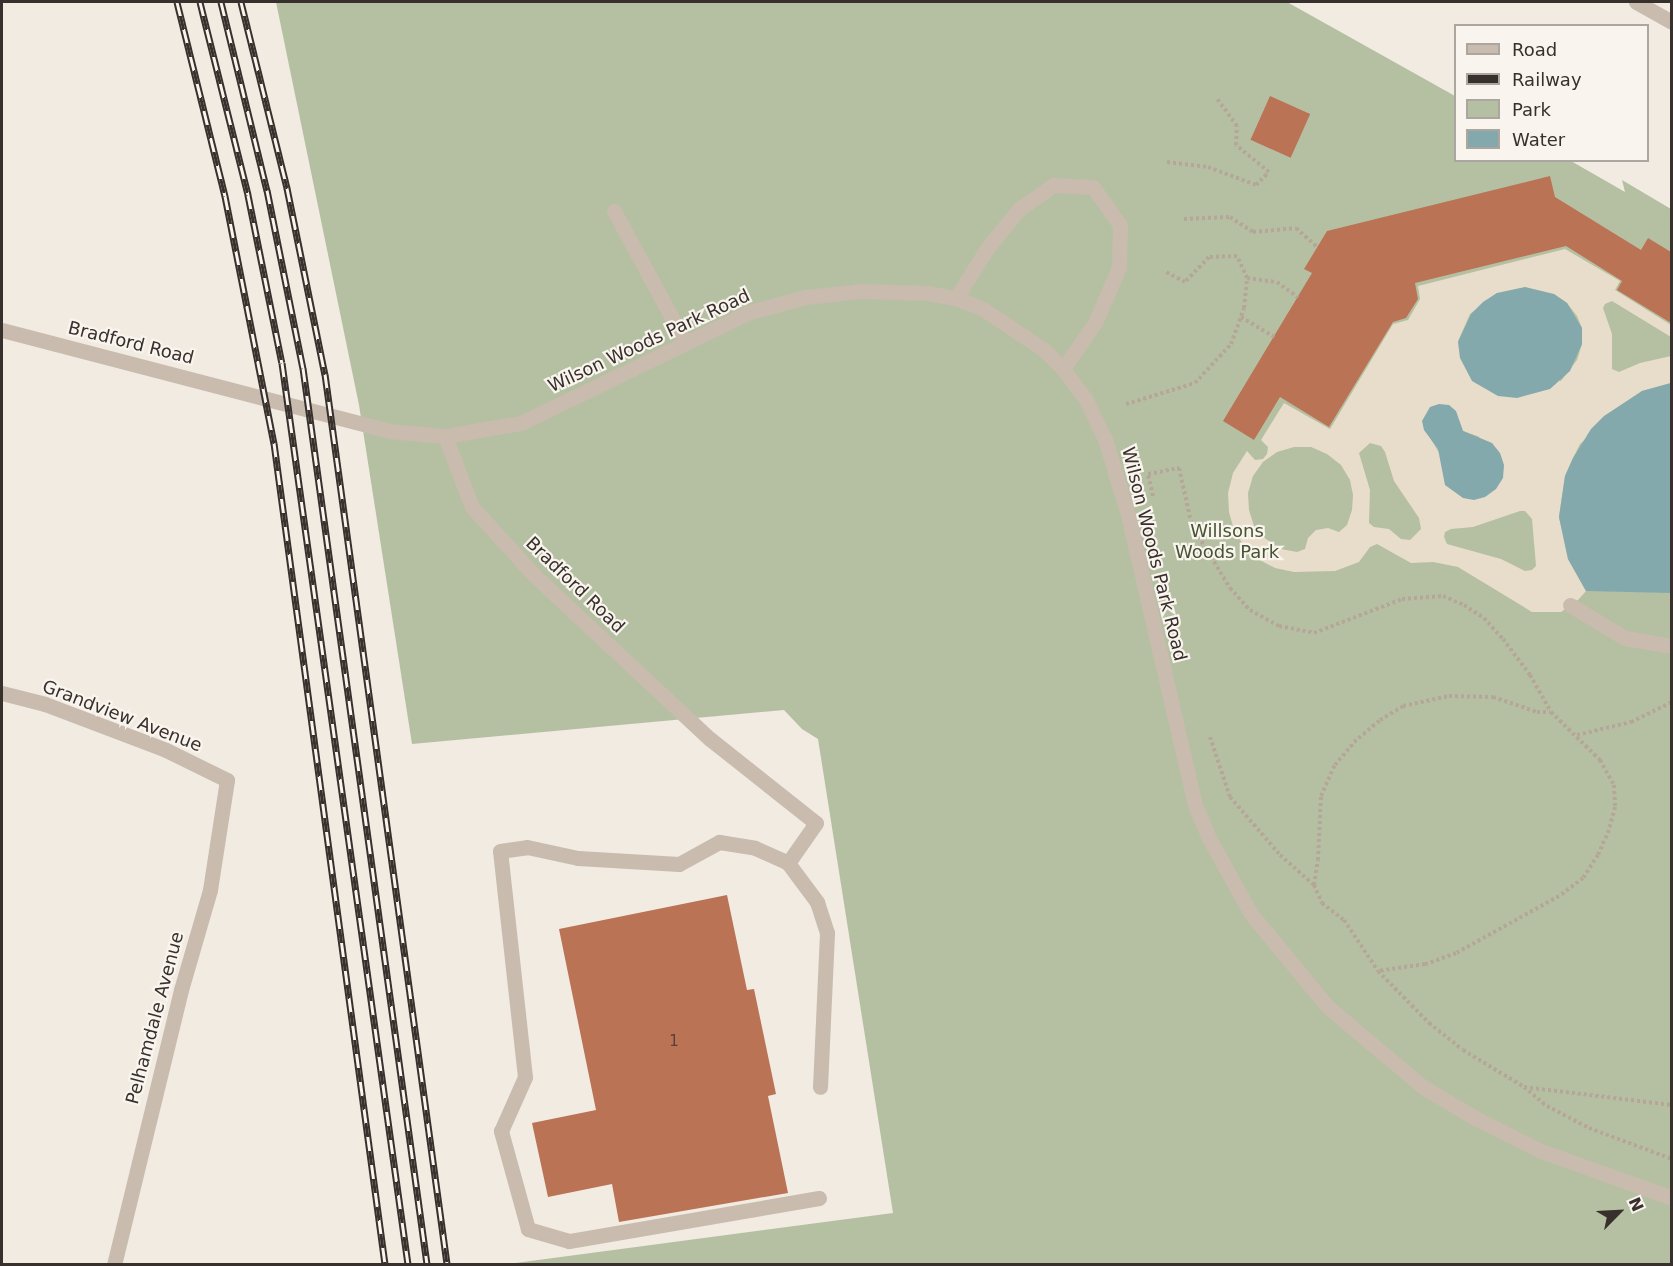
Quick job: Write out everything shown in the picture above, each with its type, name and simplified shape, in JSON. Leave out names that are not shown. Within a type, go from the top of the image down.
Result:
[{"type":"street","points":[[1636,2],[1671,22]]},
{"type":"street","points":[[956,298],[988,247],[1019,210],[1053,185],[1093,187],[1120,225],[1119,267],[1096,321],[1062,369]]},
{"type":"street","points":[[614,211],[685,342]]},
{"type":"street","name":"Wilson Woods Park Road","points":[[390,431],[445,436],[521,423],[750,312],[805,297],[862,291],[927,293],[956,298],[983,309],[1013,326],[1043,349],[1062,369],[1085,398],[1105,440],[1128,515],[1195,805],[1209,838],[1251,914],[1328,1007],[1423,1087],[1475,1118],[1541,1151],[1671,1198]]},
{"type":"street","name":"Bradford Road","points":[[2,330],[390,431]]},
{"type":"street","name":"Bradford Road","points":[[445,436],[471,507],[535,576],[710,739],[816,823],[788,863]]},
{"type":"street","points":[[1570,605],[1624,638],[1671,646]]},
{"type":"street","name":"Grandview Avenue","points":[[2,693],[45,704],[133,738],[227,780]]},
{"type":"street","name":"Pelhamdale Avenue","points":[[114,1264],[181,990],[210,890],[227,780]]},
{"type":"street","points":[[819,1198],[569,1241],[528,1229],[501,1131],[525,1077],[500,851],[527,848],[578,858],[679,864],[719,842],[755,848],[788,863],[817,902],[827,933],[820,1087]]},
{"type":"path","points":[[1167,162],[1208,167],[1256,185],[1269,172],[1236,145],[1237,126],[1216,97]]},
{"type":"path","points":[[1184,219],[1230,217],[1253,231],[1296,228],[1317,248]]},
{"type":"path","points":[[1126,404],[1195,383],[1231,344],[1241,317],[1247,278],[1237,256],[1209,257],[1185,282],[1164,271]]},
{"type":"path","points":[[1247,278],[1277,282],[1298,297]]},
{"type":"path","points":[[1241,317],[1274,336]]},
{"type":"path","points":[[1153,497],[1148,474],[1179,468],[1192,526],[1230,588],[1250,610],[1279,626],[1314,633],[1402,599],[1443,596],[1464,605],[1490,625],[1530,675],[1551,712],[1600,760],[1614,785],[1615,807],[1609,830],[1598,855],[1583,878],[1559,896],[1456,953],[1425,963],[1378,971]]},
{"type":"path","points":[[1314,885],[1318,860],[1321,796],[1341,758],[1354,742],[1380,720],[1403,706],[1449,696],[1493,697],[1537,712],[1551,712]]},
{"type":"path","points":[[1577,735],[1631,722],[1671,702]]},
{"type":"path","points":[[1208,728],[1230,796],[1280,855],[1314,885],[1322,903],[1344,920],[1378,971],[1429,1023],[1463,1050],[1524,1087],[1547,1106],[1589,1128],[1671,1159]]},
{"type":"path","points":[[1524,1087],[1671,1105]]},
{"type":"green space","name":"Willsons Woods Park","points":[[276,2],[1287,2],[1454,95],[1454,162],[1573,162],[1625,192],[1622,180],[1671,209],[1671,1264],[508,1264],[893,1213],[818,739],[802,729],[784,710],[412,744],[359,405]]},
{"type":"shaded area","points":[[1565,249],[1620,281],[1615,290],[1671,325],[1671,337],[1612,301],[1605,304],[1603,308],[1612,334],[1612,369],[1619,372],[1640,363],[1671,356],[1671,383],[1642,391],[1580,444],[1573,458],[1565,476],[1559,517],[1568,559],[1586,591],[1561,612],[1532,612],[1458,567],[1433,562],[1411,563],[1377,544],[1370,547],[1359,562],[1335,571],[1294,572],[1275,568],[1258,559],[1244,546],[1234,530],[1229,512],[1228,493],[1233,473],[1247,451],[1255,460],[1263,459],[1267,454],[1268,447],[1261,440],[1284,403],[1330,429],[1393,324],[1408,320],[1420,299],[1418,286]],"holes":[[[1497,293],[1554,294],[1567,303],[1577,316],[1582,328],[1582,344],[1577,360],[1561,381],[1458,341],[1470,314]],[[1459,420],[1463,431],[1480,437],[1441,456],[1429,436]],[[1370,443],[1381,446],[1385,452],[1394,481],[1419,518],[1421,529],[1410,540],[1401,539],[1389,529],[1374,527],[1369,523],[1370,490],[1359,453]],[[1294,447],[1311,447],[1327,454],[1341,465],[1350,480],[1353,495],[1352,510],[1347,525],[1339,532],[1328,528],[1316,530],[1308,538],[1305,549],[1297,552],[1281,549],[1266,539],[1254,526],[1249,510],[1248,493],[1253,476],[1263,462],[1277,452]],[[1525,511],[1532,519],[1536,566],[1532,570],[1525,571],[1501,559],[1447,544],[1444,537],[1445,532],[1451,529],[1473,527]]]},
{"type":"water","points":[[1525,287],[1554,294],[1567,303],[1582,328],[1582,344],[1570,371],[1550,389],[1517,398],[1498,396],[1472,381],[1460,358],[1458,342],[1471,314],[1483,302],[1497,293]]},
{"type":"water","points":[[1671,383],[1671,593],[1586,591],[1568,559],[1559,517],[1565,476],[1591,429],[1604,416],[1642,391]]},
{"type":"water","points":[[1439,404],[1449,405],[1456,411],[1463,431],[1492,443],[1500,453],[1504,465],[1503,478],[1496,489],[1485,497],[1474,500],[1463,498],[1445,485],[1438,449],[1424,430],[1422,421],[1430,407]]},
{"type":"building","points":[[1270,96],[1310,114],[1291,158],[1250,140]]},
{"type":"building","points":[[1550,176],[1555,197],[1641,250],[1648,238],[1671,252],[1671,323],[1617,290],[1622,281],[1566,246],[1415,283],[1418,299],[1406,318],[1393,322],[1329,427],[1280,397],[1254,440],[1223,421],[1312,273],[1304,269],[1327,231]]},
{"type":"building","points":[[727,895],[747,990],[754,989],[776,1094],[768,1096],[788,1193],[619,1222],[612,1184],[548,1197],[532,1123],[596,1110],[559,929]]},
{"type":"railway","points":[[177,2],[225,196],[274,443],[385,1264]]},
{"type":"railway","points":[[200,2],[248,195],[282,363],[408,1264]]},
{"type":"railway","points":[[221,2],[267,190],[303,368],[427,1264]]},
{"type":"railway","points":[[241,2],[287,188],[325,374],[447,1264]]}]
